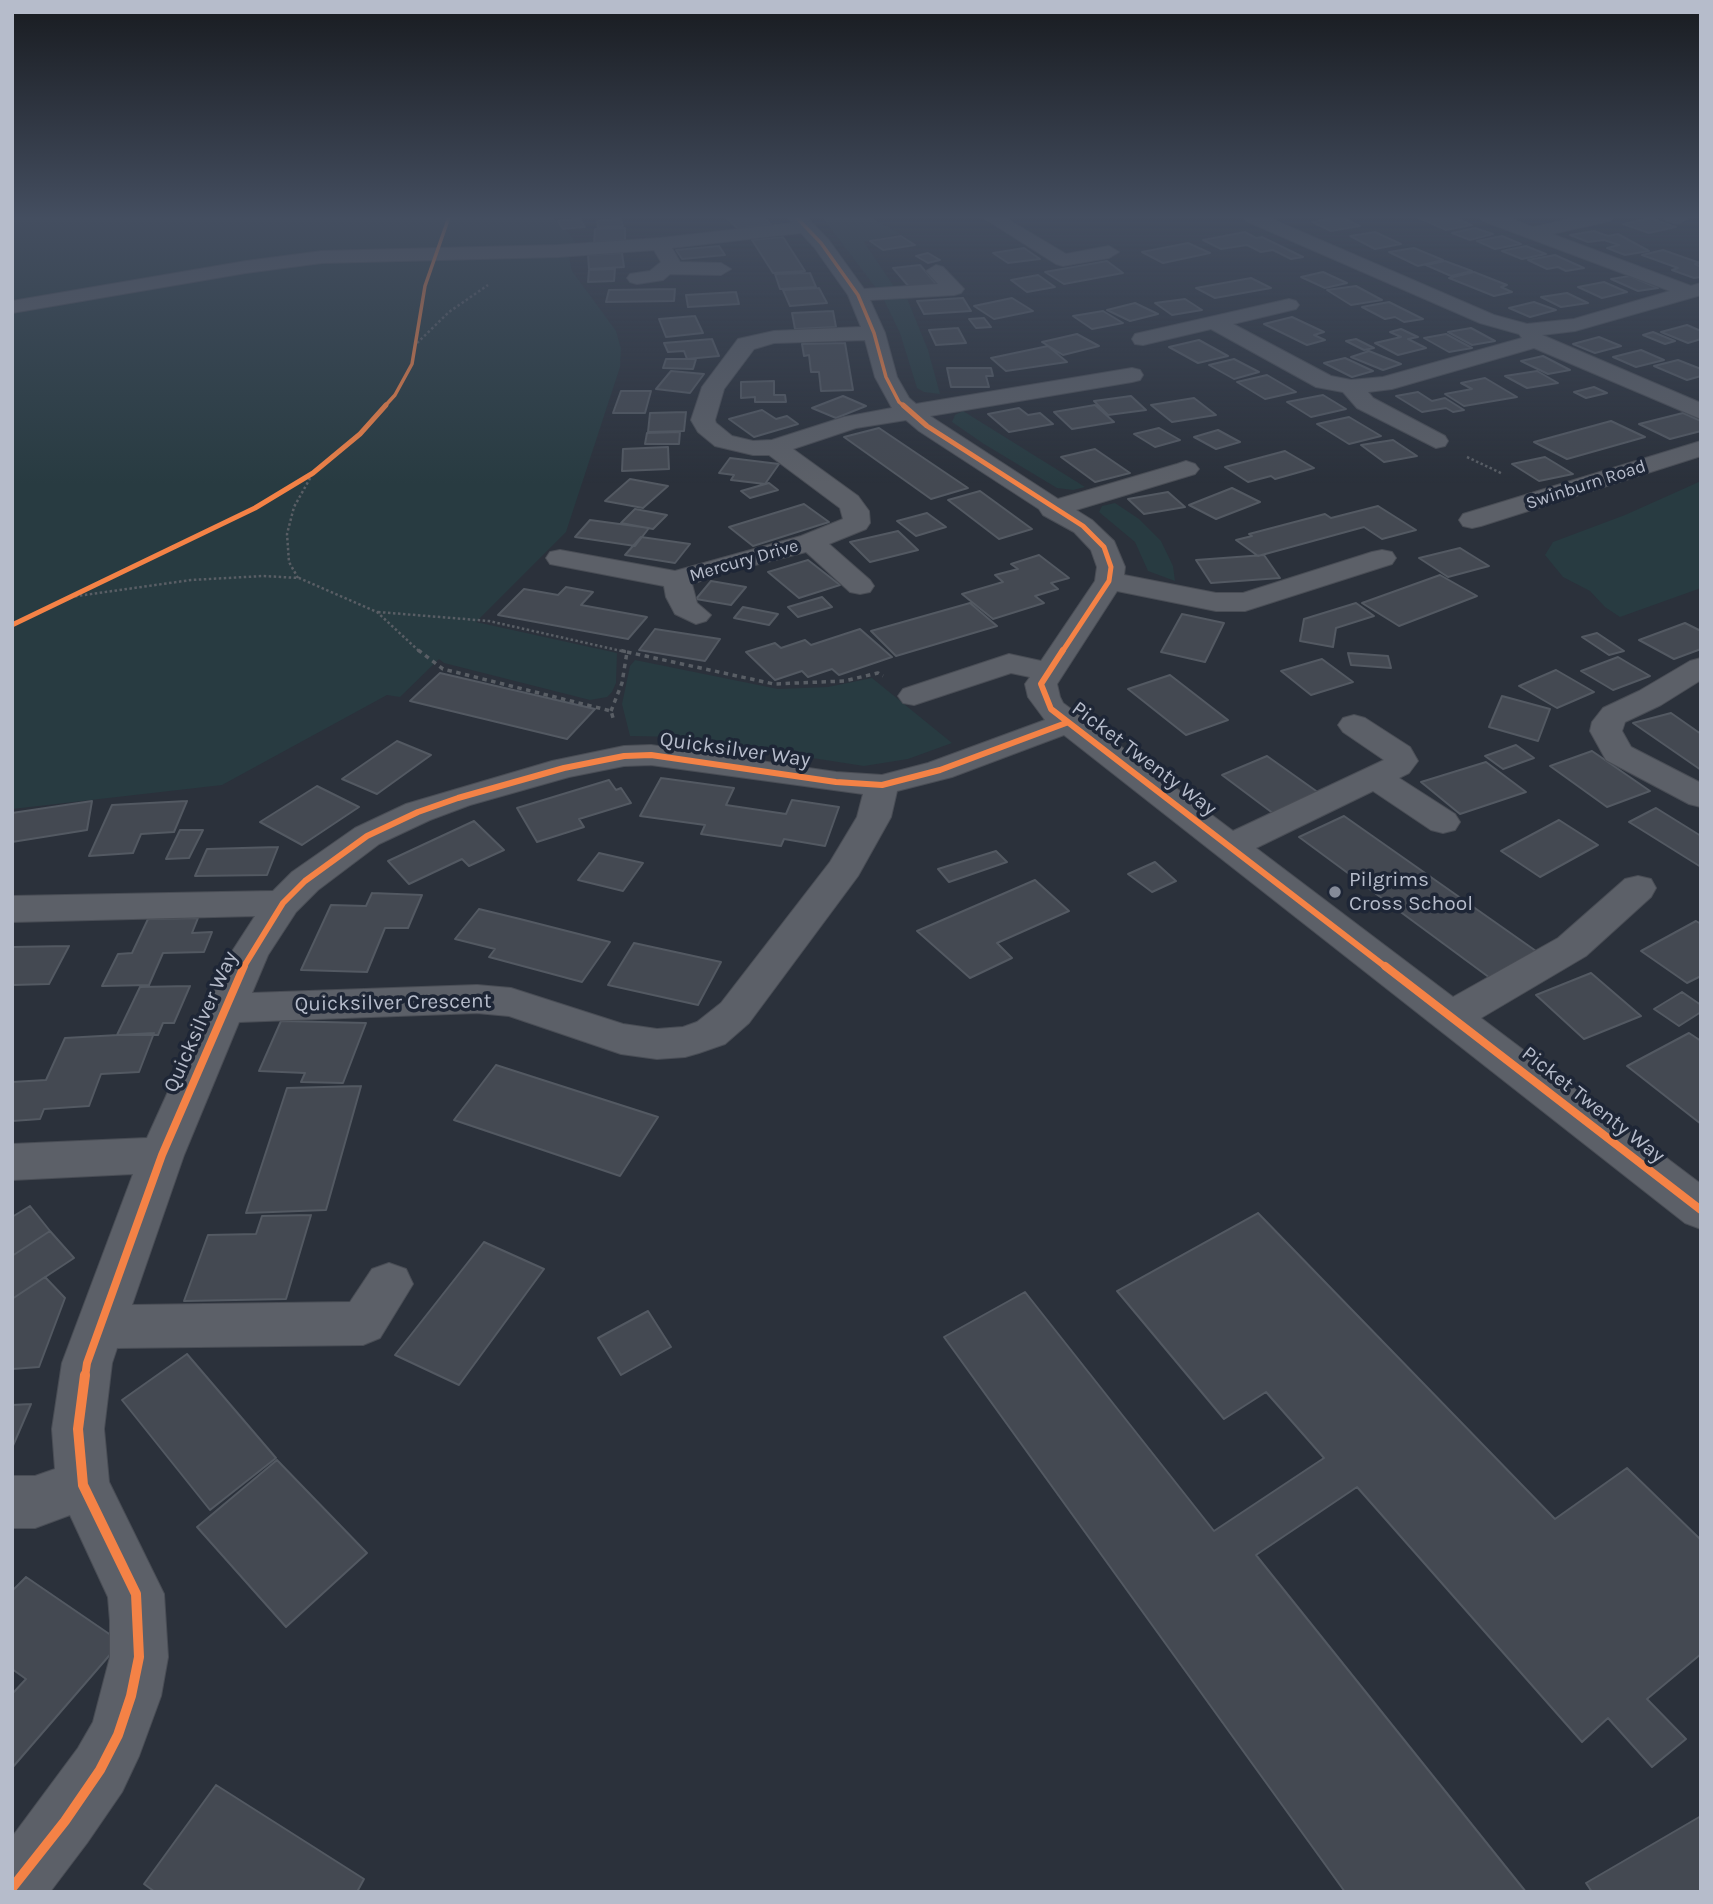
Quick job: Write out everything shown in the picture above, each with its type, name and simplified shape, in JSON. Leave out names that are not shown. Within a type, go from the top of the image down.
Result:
[{"type":"street","points":[[863,306],[886,377],[900,402],[927,426],[1052,509],[1083,526],[1104,547],[1111,567],[1109,581],[1047,672],[1009,663],[914,696]]},
{"type":"street","points":[[1143,340],[1285,306]]},
{"type":"street","points":[[1457,306],[1532,335],[1701,412]]},
{"type":"street","points":[[1213,322],[1324,382],[1351,387],[1384,384],[1532,335],[1641,306]]},
{"type":"street","points":[[874,333],[755,340],[740,350],[728,371],[713,387],[703,420],[706,427],[724,441],[753,448],[774,447],[852,422],[1132,374]]},
{"type":"street","points":[[1351,387],[1365,402],[1436,441]]},
{"type":"street","name":"Mercury Drive","points":[[561,558],[677,580],[710,568],[811,542],[857,523],[856,511],[849,502],[774,447]]},
{"type":"street","name":"Swinburn Road","points":[[1472,520],[1701,448]]},
{"type":"street","points":[[1052,509],[1186,469]]},
{"type":"street","name":"Mercury Drive","points":[[811,542],[860,586]]},
{"type":"street","points":[[1109,581],[1216,602],[1245,602],[1382,558]]},
{"type":"street","name":"Mercury Drive","points":[[677,580],[685,608],[696,615]]},
{"type":"street","points":[[1245,602],[1260,629]]},
{"type":"street","points":[[1701,667],[1650,698],[1615,715],[1608,722],[1606,731],[1618,753],[1701,797]]},
{"type":"street","name":"Picket Twenty Way","points":[[1047,672],[1041,684],[1044,697],[1051,709],[1066,723],[1231,846],[1701,1210]]},
{"type":"street","name":"Quicksilver Way","points":[[12,1888],[65,1821],[100,1770],[118,1735],[131,1696],[139,1657],[136,1594],[83,1485],[78,1429],[86,1363],[162,1155],[250,953],[283,902],[340,854],[367,836],[418,812],[507,783],[624,756],[651,755],[836,782],[882,785],[940,770],[1066,723]]},
{"type":"street","points":[[1231,846],[1397,766],[1401,761],[1398,754],[1354,725]]},
{"type":"street","points":[[1374,776],[1443,822]]},
{"type":"street","name":"Quicksilver Crescent","points":[[225,1008],[477,999],[511,1002],[621,1039],[657,1044],[685,1042],[711,1033],[735,1013],[845,868],[874,817],[882,785]]},
{"type":"street","points":[[1451,1017],[1572,947],[1637,888]]},
{"type":"street","points":[[12,909],[283,902]]},
{"type":"street","points":[[12,1162],[162,1155]]},
{"type":"street","points":[[99,1327],[363,1323],[389,1284]]},
{"type":"street","points":[[12,1502],[35,1502],[83,1485]]},
{"type":"path","points":[[417,347],[458,306]]},
{"type":"path","points":[[417,347],[418,331]]},
{"type":"path","points":[[293,485],[320,467]]},
{"type":"path","points":[[299,579],[289,562],[287,534],[295,507],[313,472]]},
{"type":"path","points":[[71,597],[191,580],[263,576],[299,579],[377,612],[489,621],[774,684],[833,682],[878,673],[914,696]]},
{"type":"path","points":[[60,603],[95,586]]},
{"type":"path","points":[[377,612],[443,669],[611,711]]},
{"type":"path","points":[[624,756],[611,711],[622,683],[627,652]]},
{"type":"shaded area","points":[[12,306],[598,306],[616,331],[621,349],[620,367],[566,532],[476,622],[617,653],[616,683],[607,697],[590,700],[444,663],[439,659],[400,697],[387,695],[222,785],[12,809]]},
{"type":"shaded area","points":[[887,306],[910,306],[928,350],[940,394],[924,392],[917,388],[900,333]]},
{"type":"shaded area","points":[[963,411],[1085,487],[1073,490],[1057,488],[984,444],[952,422],[955,415]]},
{"type":"shaded area","points":[[1701,481],[1701,588],[1620,617],[1605,607],[1590,591],[1563,577],[1545,555],[1553,542],[1625,515]]},
{"type":"shaded area","points":[[1115,503],[1139,519],[1161,541],[1173,566],[1175,581],[1148,571],[1135,542],[1099,512],[1102,506]]},
{"type":"shaded area","points":[[635,660],[778,689],[828,687],[872,678],[952,743],[908,759],[864,766],[677,737],[630,736],[622,704],[630,666]]},
{"type":"building","points":[[920,306],[968,306],[971,311],[924,314]]},
{"type":"building","points":[[974,306],[1025,306],[1033,311],[994,319]]},
{"type":"building","points":[[1124,306],[1141,306],[1158,314],[1130,321],[1107,310]]},
{"type":"building","points":[[1159,306],[1196,306],[1202,310],[1172,315]]},
{"type":"building","points":[[1397,306],[1423,319],[1404,322],[1395,317],[1385,319],[1362,307]]},
{"type":"building","points":[[1545,306],[1556,310],[1530,317],[1509,308]]},
{"type":"building","points":[[833,311],[836,327],[795,329],[792,313]]},
{"type":"building","points":[[1103,311],[1123,323],[1092,329],[1073,316]]},
{"type":"building","points":[[695,316],[703,333],[666,337],[659,319]]},
{"type":"building","points":[[1292,317],[1324,332],[1314,335],[1325,340],[1307,345],[1264,324]]},
{"type":"building","points":[[984,318],[991,327],[976,328],[969,319]]},
{"type":"building","points":[[1687,325],[1701,331],[1701,339],[1688,343],[1661,332]]},
{"type":"building","points":[[958,328],[966,343],[936,345],[929,330]]},
{"type":"building","points":[[1471,328],[1495,341],[1472,345],[1448,332]]},
{"type":"building","points":[[1401,329],[1418,337],[1408,339],[1426,348],[1398,355],[1375,343],[1401,337],[1390,332]]},
{"type":"building","points":[[1653,332],[1675,341],[1665,344],[1643,335]]},
{"type":"building","points":[[1077,334],[1099,346],[1063,355],[1042,342]]},
{"type":"building","points":[[1446,334],[1472,348],[1449,352],[1424,338]]},
{"type":"building","points":[[1599,337],[1621,346],[1595,353],[1573,344]]},
{"type":"building","points":[[712,339],[719,356],[687,359],[684,351],[668,352],[664,343]]},
{"type":"building","points":[[1356,339],[1374,348],[1364,350],[1346,341]]},
{"type":"building","points":[[1199,340],[1228,356],[1198,363],[1169,347]]},
{"type":"building","points":[[845,343],[853,390],[821,391],[819,372],[811,372],[809,355],[804,356],[802,344]]},
{"type":"building","points":[[1048,346],[1067,362],[1006,371],[991,358]]},
{"type":"building","points":[[1641,350],[1664,360],[1636,367],[1613,357]]},
{"type":"building","points":[[1369,351],[1401,364],[1383,370],[1351,357]]},
{"type":"building","points":[[1543,356],[1570,370],[1548,374],[1521,361]]},
{"type":"building","points":[[1345,358],[1373,371],[1352,377],[1324,363]]},
{"type":"building","points":[[666,359],[696,359],[693,369],[663,368]]},
{"type":"building","points":[[1234,359],[1259,372],[1234,379],[1209,365]]},
{"type":"building","points":[[1678,360],[1701,369],[1701,376],[1687,380],[1654,366]]},
{"type":"building","points":[[947,368],[991,368],[993,376],[986,376],[989,387],[951,387]]},
{"type":"building","points":[[671,371],[704,374],[690,393],[656,389]]},
{"type":"building","points":[[1537,371],[1558,383],[1527,388],[1505,376]]},
{"type":"building","points":[[1267,375],[1296,392],[1265,399],[1237,382]]},
{"type":"building","points":[[1485,378],[1517,397],[1464,406],[1445,394],[1472,389],[1461,383]]},
{"type":"building","points":[[774,381],[774,395],[785,395],[786,402],[755,402],[755,397],[741,398],[741,382]]},
{"type":"building","points":[[1594,387],[1607,393],[1586,398],[1574,392]]},
{"type":"building","points":[[621,391],[651,391],[645,413],[613,413]]},
{"type":"building","points":[[1418,392],[1432,401],[1445,398],[1464,410],[1453,412],[1446,408],[1422,412],[1396,396]]},
{"type":"building","points":[[1323,395],[1346,409],[1311,417],[1287,402]]},
{"type":"building","points":[[843,396],[866,406],[836,418],[812,408]]},
{"type":"building","points":[[1131,396],[1146,410],[1108,415],[1094,401]]},
{"type":"building","points":[[1194,398],[1216,415],[1172,422],[1151,405]]},
{"type":"building","points":[[1095,405],[1114,422],[1072,429],[1054,412]]},
{"type":"building","points":[[1019,408],[1028,415],[1040,413],[1053,424],[1009,432],[988,414]]},
{"type":"building","points":[[762,410],[776,419],[787,416],[798,424],[754,437],[729,419]]},
{"type":"building","points":[[686,412],[684,431],[648,432],[650,413]]},
{"type":"building","points":[[1683,413],[1701,421],[1701,431],[1670,439],[1639,424]]},
{"type":"building","points":[[1349,417],[1381,436],[1349,444],[1317,424]]},
{"type":"building","points":[[1611,421],[1645,437],[1567,459],[1534,442]]},
{"type":"building","points":[[879,428],[968,488],[931,499],[844,437]]},
{"type":"building","points":[[1159,428],[1180,440],[1155,447],[1134,434]]},
{"type":"building","points":[[1218,430],[1240,442],[1216,449],[1194,437]]},
{"type":"building","points":[[680,432],[679,444],[645,444],[647,433]]},
{"type":"building","points":[[1393,440],[1417,456],[1384,462],[1361,445]]},
{"type":"building","points":[[668,447],[669,469],[622,471],[623,449]]},
{"type":"building","points":[[1095,449],[1130,473],[1095,482],[1061,457]]},
{"type":"building","points":[[1285,451],[1314,468],[1275,479],[1271,476],[1248,482],[1225,467]]},
{"type":"building","points":[[1545,457],[1573,474],[1539,481],[1512,464]]},
{"type":"building","points":[[730,458],[779,464],[765,484],[731,480],[734,475],[719,473]]},
{"type":"building","points":[[630,479],[668,486],[643,508],[605,501]]},
{"type":"building","points":[[769,483],[778,490],[750,498],[741,491]]},
{"type":"building","points":[[1232,488],[1260,502],[1216,519],[1189,505]]},
{"type":"building","points":[[980,491],[1032,529],[999,539],[948,500]]},
{"type":"building","points":[[1168,492],[1185,507],[1144,514],[1128,499]]},
{"type":"building","points":[[804,504],[829,522],[753,546],[729,527]]},
{"type":"building","points":[[1378,506],[1416,530],[1382,539],[1364,527],[1258,556],[1236,540],[1252,536],[1249,534],[1325,514],[1331,518]]},
{"type":"building","points":[[635,509],[667,515],[653,529],[621,523]]},
{"type":"building","points":[[927,513],[946,527],[916,536],[897,521]]},
{"type":"building","points":[[590,520],[649,528],[635,546],[575,537]]},
{"type":"building","points":[[898,531],[918,550],[870,562],[850,542]]},
{"type":"building","points":[[641,537],[690,544],[675,563],[625,555]]},
{"type":"building","points":[[1460,548],[1489,566],[1448,577],[1419,558]]},
{"type":"building","points":[[1039,555],[1069,578],[1051,583],[1058,589],[1035,596],[1044,603],[993,619],[962,594],[1003,582],[995,575],[1018,569],[1011,564]]},
{"type":"building","points":[[1264,555],[1280,578],[1211,583],[1196,560]]},
{"type":"building","points":[[808,560],[840,585],[799,598],[768,572]]},
{"type":"building","points":[[1440,575],[1477,596],[1399,626],[1362,603]]},
{"type":"building","points":[[711,581],[746,587],[731,605],[696,599]]},
{"type":"building","points":[[566,587],[593,592],[581,605],[647,617],[628,639],[498,615],[524,589],[558,595]]},
{"type":"building","points":[[822,597],[832,607],[798,617],[788,607]]},
{"type":"building","points":[[970,603],[997,626],[896,656],[871,631]]},
{"type":"building","points":[[1356,603],[1374,616],[1336,628],[1333,647],[1300,641],[1304,619]]},
{"type":"building","points":[[743,607],[778,614],[769,625],[734,618]]},
{"type":"building","points":[[1182,614],[1224,623],[1205,662],[1161,652]]},
{"type":"building","points":[[1685,623],[1701,631],[1701,649],[1674,659],[1639,640]]},
{"type":"building","points":[[655,629],[720,639],[705,661],[639,650]]},
{"type":"building","points":[[860,629],[892,657],[839,675],[832,669],[808,677],[802,671],[775,680],[746,652],[775,643],[781,648],[805,640],[811,645]]},
{"type":"building","points":[[1597,633],[1624,651],[1609,655],[1582,637]]},
{"type":"building","points":[[1348,653],[1388,656],[1391,668],[1351,665]]},
{"type":"building","points":[[1618,657],[1650,676],[1613,690],[1581,671]]},
{"type":"building","points":[[1322,659],[1353,682],[1311,695],[1281,671]]},
{"type":"building","points":[[1556,670],[1594,692],[1557,708],[1519,686]]},
{"type":"building","points":[[440,673],[595,709],[567,739],[410,701]]},
{"type":"building","points":[[1170,675],[1228,720],[1186,735],[1128,689]]},
{"type":"building","points":[[1502,696],[1550,709],[1538,741],[1489,727]]},
{"type":"building","points":[[1671,713],[1701,734],[1701,770],[1633,723]]},
{"type":"building","points":[[397,741],[431,755],[377,794],[342,779]]},
{"type":"building","points":[[1516,745],[1534,758],[1503,769],[1485,756]]},
{"type":"building","points":[[1592,751],[1650,791],[1607,807],[1550,766]]},
{"type":"building","points":[[1267,756],[1319,793],[1274,814],[1222,775]]},
{"type":"building","points":[[1486,762],[1526,792],[1460,814],[1421,782]]},
{"type":"building","points":[[661,778],[734,788],[726,805],[786,814],[792,800],[839,807],[825,846],[784,839],[781,846],[701,834],[705,825],[640,816]]},
{"type":"building","points":[[609,780],[616,790],[621,788],[631,803],[579,819],[584,827],[537,842],[517,808]]},
{"type":"building","points":[[317,786],[359,807],[302,845],[260,822]]},
{"type":"building","points":[[92,801],[87,830],[12,842],[12,813]]},
{"type":"building","points":[[187,801],[174,832],[141,834],[133,853],[89,856],[112,805]]},
{"type":"building","points":[[1656,808],[1701,836],[1701,867],[1629,822]]},
{"type":"building","points":[[1344,816],[1536,951],[1490,978],[1299,837]]},
{"type":"building","points":[[1559,820],[1598,845],[1540,877],[1501,851]]},
{"type":"building","points":[[474,821],[504,850],[469,866],[462,859],[409,884],[388,861]]},
{"type":"building","points":[[180,830],[203,830],[189,858],[166,859]]},
{"type":"building","points":[[278,847],[267,875],[195,876],[207,849]]},
{"type":"building","points":[[996,851],[1007,862],[949,882],[938,869]]},
{"type":"building","points":[[599,853],[643,863],[623,891],[578,880]]},
{"type":"building","points":[[1155,862],[1176,881],[1152,892],[1128,874]]},
{"type":"building","points":[[1035,880],[1069,911],[997,943],[1012,958],[970,978],[917,931]]},
{"type":"building","points":[[372,893],[422,895],[408,928],[385,928],[367,972],[301,970],[331,905],[366,906]]},
{"type":"building","points":[[479,909],[610,942],[582,982],[489,957],[495,949],[455,939]]},
{"type":"building","points":[[198,918],[192,933],[212,932],[204,952],[163,953],[149,985],[102,986],[118,954],[132,953],[148,919]]},
{"type":"building","points":[[1696,921],[1701,924],[1701,976],[1687,983],[1641,951]]},
{"type":"building","points":[[634,943],[721,962],[698,1005],[608,985]]},
{"type":"building","points":[[69,946],[49,984],[12,985],[12,947]]},
{"type":"building","points":[[1591,973],[1641,1016],[1584,1039],[1536,995]]},
{"type":"building","points":[[190,986],[174,1023],[163,1023],[158,1035],[117,1035],[140,987]]},
{"type":"building","points":[[1682,992],[1701,1005],[1701,1012],[1679,1026],[1654,1009]]},
{"type":"building","points":[[281,1021],[366,1023],[343,1083],[301,1082],[305,1073],[259,1071]]},
{"type":"building","points":[[154,1033],[139,1072],[101,1074],[89,1106],[44,1109],[40,1119],[12,1121],[12,1082],[46,1080],[65,1038]]},
{"type":"building","points":[[1689,1033],[1701,1041],[1701,1124],[1627,1066]]},
{"type":"building","points":[[496,1065],[658,1117],[620,1176],[454,1120]]},
{"type":"building","points":[[361,1086],[326,1210],[246,1213],[287,1088]]},
{"type":"building","points":[[30,1206],[50,1231],[12,1256],[12,1217]]},
{"type":"building","points":[[1258,1213],[1555,1519],[1627,1468],[1701,1540],[1701,1654],[1647,1699],[1686,1739],[1652,1767],[1608,1718],[1582,1742],[1357,1487],[1256,1555],[1526,1892],[1345,1892],[944,1337],[1025,1292],[1214,1531],[1324,1458],[1266,1392],[1224,1419],[1117,1291]]},
{"type":"building","points":[[311,1215],[286,1299],[184,1301],[208,1235],[256,1234],[262,1216]]},
{"type":"building","points":[[50,1231],[74,1258],[12,1299],[12,1256]]},
{"type":"building","points":[[484,1242],[544,1269],[459,1385],[395,1355]]},
{"type":"building","points":[[45,1277],[65,1298],[39,1367],[12,1369],[12,1299]]},
{"type":"building","points":[[648,1311],[671,1347],[621,1375],[598,1338]]},
{"type":"building","points":[[187,1354],[276,1458],[210,1510],[122,1400]]},
{"type":"building","points":[[31,1404],[12,1448],[12,1405]]},
{"type":"building","points":[[277,1460],[367,1553],[286,1627],[197,1527]]},
{"type":"building","points":[[26,1577],[121,1642],[12,1768],[12,1694],[26,1679],[12,1669],[12,1591]]},
{"type":"building","points":[[216,1785],[364,1879],[357,1892],[155,1892],[144,1884]]},
{"type":"building","points":[[1701,1816],[1701,1892],[1592,1892],[1586,1883]]},
{"type":"cycle path","points":[[12,625],[255,508],[313,473],[360,434],[395,395],[412,364],[422,306]]},
{"type":"cycle path","points":[[863,306],[874,333],[886,377],[899,402],[927,426],[1083,526],[1104,547],[1111,567],[1109,581],[1041,684],[1051,709],[1701,1210]]},
{"type":"cycle path","points":[[12,1888],[65,1821],[100,1770],[118,1735],[131,1696],[139,1657],[136,1594],[83,1485],[78,1429],[87,1363],[162,1155],[205,1051],[250,953],[283,903],[305,881],[367,836],[418,812],[458,798],[564,768],[624,756],[651,755],[836,782],[882,785],[940,770],[1066,723]]},
{"type":"place","name":"Pilgrims Cross School","points":[[1335,892]]}]
